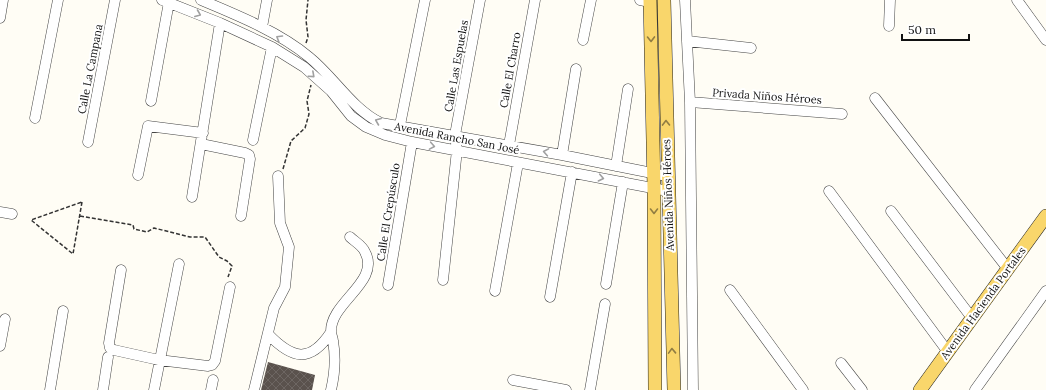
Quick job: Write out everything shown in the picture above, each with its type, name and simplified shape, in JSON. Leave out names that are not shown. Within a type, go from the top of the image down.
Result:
[{"type":"main road","name":"Avenida Niños Héroes","points":[[664,0],[667,176],[674,390]]},
{"type":"main road","name":"Avenida Niños Héroes","points":[[646,1],[654,174],[655,390]]},
{"type":"main road","name":"Avenida Hacienda Portales","points":[[920,390],[1046,216]]},
{"type":"street","points":[[0,18],[3,0]]},
{"type":"street","points":[[35,118],[58,0]]},
{"type":"street","name":"Calle La Campana","points":[[88,142],[115,0]]},
{"type":"street","name":"Avenida Rancho San José","points":[[201,0],[211,2],[262,27],[302,52],[336,82],[370,117],[381,123],[400,125],[509,145],[667,176]]},
{"type":"street","points":[[262,27],[267,0]]},
{"type":"street","points":[[400,125],[425,0]]},
{"type":"street","name":"Calle Las Espuelas","points":[[443,280],[457,150],[455,136],[480,0]]},
{"type":"street","name":"Calle El Charro","points":[[509,145],[535,0]]},
{"type":"street","points":[[583,40],[591,0]]},
{"type":"street","points":[[685,0],[690,102],[693,390]]},
{"type":"street","points":[[889,26],[890,0]]},
{"type":"street","points":[[1017,0],[1046,40]]},
{"type":"street","points":[[151,101],[165,1]]},
{"type":"street","name":"Avenida Rancho San José","points":[[165,1],[220,22],[272,47],[304,67],[331,91],[351,116],[366,127],[385,135],[412,142],[518,163],[668,190]]},
{"type":"street","points":[[192,197],[220,22]]},
{"type":"street","points":[[687,41],[751,48]]},
{"type":"street","points":[[253,140],[272,47]]},
{"type":"street","points":[[562,155],[576,69]]},
{"type":"street","points":[[616,166],[628,89]]},
{"type":"street","points":[[875,98],[1008,268]]},
{"type":"street","name":"Privada Niños Héroes","points":[[690,102],[842,114]]},
{"type":"street","points":[[138,175],[148,126],[202,133]]},
{"type":"street","name":"Calle El Crepúsculo","points":[[388,285],[412,142]]},
{"type":"street","points":[[201,144],[249,155],[250,159],[241,216]]},
{"type":"street","points":[[495,291],[518,163]]},
{"type":"street","points":[[550,297],[572,172]]},
{"type":"street","points":[[254,390],[274,308],[285,287],[289,247],[280,222],[278,176]]},
{"type":"street","points":[[606,284],[623,182]]},
{"type":"street","points":[[829,191],[948,352]]},
{"type":"street","points":[[891,211],[972,318]]},
{"type":"street","points":[[0,212],[12,214]]},
{"type":"street","points":[[268,334],[281,347],[298,354],[312,354],[323,345],[331,332],[335,316],[342,304],[364,281],[368,264],[366,252],[350,237]]},
{"type":"street","points":[[154,390],[179,264]]},
{"type":"street","points":[[103,390],[121,270]]},
{"type":"street","points":[[109,352],[114,350],[159,360],[208,366],[212,365],[215,361],[230,287]]},
{"type":"street","points":[[730,290],[803,390]]},
{"type":"street","points":[[975,390],[1046,291]]},
{"type":"street","points":[[590,390],[606,304]]},
{"type":"street","points":[[50,390],[63,311]]},
{"type":"street","points":[[0,346],[5,319]]},
{"type":"street","points":[[331,332],[336,370],[332,390]]},
{"type":"street","points":[[841,363],[862,390]]},
{"type":"street","points":[[513,380],[566,390]]},
{"type":"path","points":[[302,52],[308,37],[306,20],[308,0]]},
{"type":"path","points":[[278,176],[284,168],[291,141],[305,128],[309,114],[307,101],[314,76]]},
{"type":"path","points":[[82,202],[80,216],[73,254],[31,220],[82,202]]},
{"type":"path","points":[[80,216],[133,225],[134,229],[147,232],[154,228],[190,237],[205,237],[219,257],[227,261],[232,266],[228,276],[230,287]]},
{"type":"building","points":[[268,362],[315,375],[312,390],[261,390]]}]
